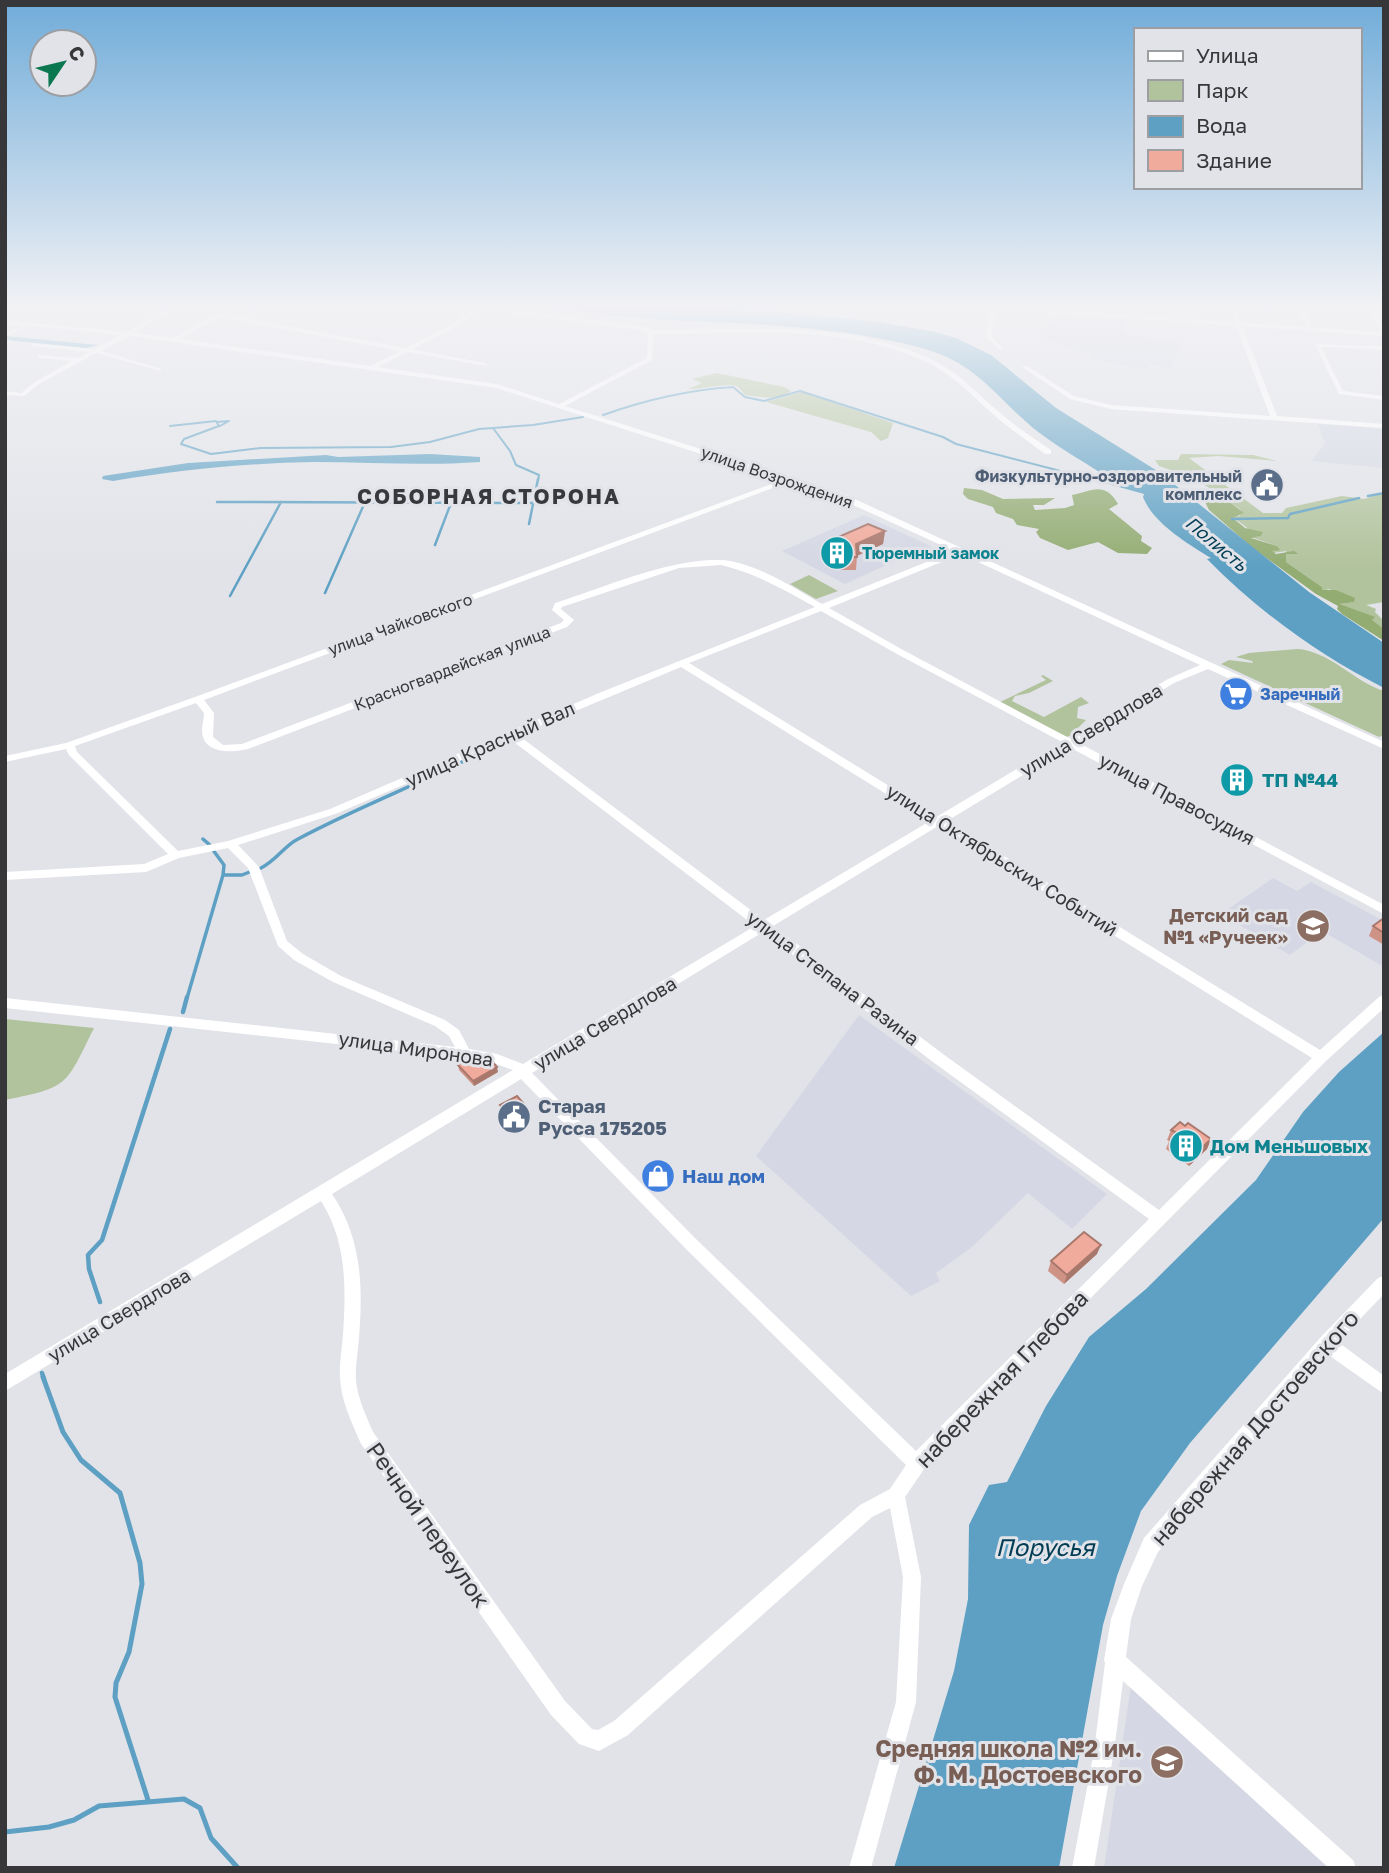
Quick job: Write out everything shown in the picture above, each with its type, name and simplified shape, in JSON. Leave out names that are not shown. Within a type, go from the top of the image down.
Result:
[{"type":"street","name":"улица Возрождения","points":[[521,394],[791,479],[843,498],[1384,746]]},
{"type":"street","points":[[559,406],[581,394]]},
{"type":"street","points":[[976,394],[1048,453]]},
{"type":"street","points":[[1066,394],[1100,406],[1384,426]]},
{"type":"street","points":[[1264,394],[1273,418]]},
{"type":"street","points":[[1353,394],[1384,398]]},
{"type":"street","name":"улица Чайковского","points":[[5,759],[69,745],[791,479]]},
{"type":"street","name":"улица Красный Вал","points":[[5,876],[131,870],[159,863],[176,855],[230,844],[334,811],[509,733],[960,552]]},
{"type":"street","name":"Красногвардейская улица","points":[[198,699],[210,717],[207,730],[213,744],[223,749],[244,747],[564,625],[569,620],[556,610],[558,605],[657,572],[690,564],[721,562],[742,566],[823,608]]},
{"type":"street","name":"улица Правосудия","points":[[823,608],[1384,910]]},
{"type":"street","name":"улица Октябрьских Событий","points":[[682,663],[1321,1057]]},
{"type":"street","name":"улица Свердлова","points":[[5,1383],[1171,681],[1206,666]]},
{"type":"street","name":"улица Степана Разина","points":[[509,733],[938,1058],[1160,1219]]},
{"type":"street","points":[[69,745],[73,753],[141,823],[176,855]]},
{"type":"street","points":[[230,844],[253,867],[282,943],[290,951],[345,982],[440,1024],[454,1033],[465,1053]]},
{"type":"street","name":"набережная Глебова","points":[[896,1495],[916,1463],[1321,1057],[1384,1000]]},
{"type":"street","name":"улица Миронова","points":[[5,1003],[465,1053],[517,1066],[692,1245],[916,1463]]},
{"type":"street","name":"Речной переулок","points":[[323,1192],[342,1221],[352,1256],[354,1295],[348,1378],[354,1405],[367,1438],[558,1708],[586,1737],[599,1741],[621,1728],[866,1511],[896,1495]]},
{"type":"street","name":"набережная Достоевского","points":[[1083,1868],[1104,1751],[1121,1619],[1151,1545],[1326,1343],[1384,1283]]},
{"type":"street","points":[[1326,1343],[1384,1386]]},
{"type":"street","points":[[860,1868],[906,1702],[912,1577],[896,1495]]},
{"type":"street","points":[[1114,1660],[1345,1868]]},
{"type":"shaded area","points":[[1318,424],[1384,429],[1384,468],[1312,461],[1325,443]]},
{"type":"shaded area","points":[[864,515],[941,551],[920,560],[908,555],[845,584],[782,551]]},
{"type":"shaded area","name":"Детский сад №1 «Ручеек»","points":[[1273,878],[1297,891],[1311,882],[1384,921],[1384,967],[1322,931],[1290,955],[1221,914]]},
{"type":"shaded area","points":[[859,1015],[1107,1194],[1072,1229],[1028,1193],[972,1247],[936,1273],[940,1281],[911,1296],[756,1156]]},
{"type":"shaded area","name":"Средняя школа №2 им. Ф. М. Достоевского","points":[[1131,1685],[1328,1868],[1104,1868]]},
{"type":"green space","points":[[744,394],[785,394],[769,398]]},
{"type":"green space","points":[[793,394],[809,394],[893,423],[888,438],[881,441],[871,432],[766,402]]},
{"type":"green space","points":[[1181,454],[1253,455],[1277,461],[1219,456],[1189,458],[1263,513],[1282,513],[1286,508],[1342,496],[1364,499],[1384,493],[1384,602],[1366,605],[1376,609],[1375,612],[1384,621],[1384,629],[1361,612],[1340,604],[1354,602],[1329,589],[1322,591],[1322,587],[1286,562],[1286,551],[1273,553],[1271,551],[1277,546],[1251,537],[1259,537],[1233,517],[1240,516],[1241,510],[1227,500],[1227,492],[1211,489],[1191,477],[1159,466],[1155,460],[1178,460]]},
{"type":"green space","points":[[964,488],[982,490],[1003,499],[1055,498],[1044,505],[1033,505],[1035,510],[1065,508],[1074,505],[1072,495],[1102,490],[1108,492],[1118,504],[1109,509],[1142,536],[1141,541],[1152,548],[1147,554],[1118,553],[1098,542],[1068,550],[1040,538],[1036,532],[1039,529],[1017,525],[1013,519],[996,513],[993,507],[968,499],[963,494]]},
{"type":"green space","points":[[1211,489],[1227,491],[1230,494],[1227,500],[1244,513],[1233,518],[1245,528],[1263,532],[1261,536],[1251,538],[1277,546],[1280,550],[1272,551],[1276,554],[1294,551],[1298,554],[1286,554],[1286,562],[1322,587],[1322,590],[1336,590],[1355,598],[1354,602],[1340,604],[1375,617],[1372,620],[1384,629],[1384,641],[1342,614],[1337,609],[1338,606],[1316,594],[1254,549],[1209,510],[1203,498],[1197,495]]},
{"type":"green space","points":[[809,575],[838,591],[816,599],[790,584]]},
{"type":"green space","points":[[1298,649],[1321,655],[1362,681],[1384,691],[1384,735],[1379,737],[1221,664],[1229,660],[1253,663],[1236,657],[1249,653]]},
{"type":"green space","points":[[1041,676],[1053,681],[1029,693],[1015,696],[1012,701],[1044,717],[1081,697],[1089,703],[1078,707],[1077,718],[1086,720],[1070,736],[1065,737],[1000,702],[1046,680]]},
{"type":"green space","points":[[5,1019],[94,1028],[77,1062],[63,1081],[42,1091],[5,1100]]},
{"type":"water","name":"Полисть","points":[[997,394],[1039,394],[1056,408],[1159,472],[1309,592],[1384,643],[1384,688],[1336,661],[1268,614],[1207,559],[1211,558],[1163,524],[1148,507],[1144,494],[1101,482],[1116,484],[1043,436]]},
{"type":"water","points":[[430,454],[480,457],[480,462],[289,463],[213,468],[113,481],[102,479],[103,476],[188,463],[326,455],[338,457]]},
{"type":"water","name":"Порусья","points":[[1384,1032],[1384,1218],[1190,1443],[1141,1511],[1117,1576],[1103,1625],[1059,1868],[894,1868],[954,1671],[968,1599],[969,1525],[989,1485],[1007,1482],[1046,1406],[1089,1337],[1146,1289],[1256,1180],[1303,1112],[1339,1072]]},
{"type":"building","points":[[868,524],[885,531],[856,544],[857,557],[838,557],[836,538]]},
{"type":"building","points":[[1384,918],[1384,933],[1373,926]]},
{"type":"building","points":[[472,1057],[481,1063],[492,1061],[497,1067],[473,1081],[458,1065]]},
{"type":"building","points":[[517,1096],[525,1108],[508,1115],[500,1105]]},
{"type":"building","points":[[1180,1122],[1185,1126],[1188,1123],[1211,1139],[1193,1156],[1170,1140],[1177,1133],[1171,1130]]},
{"type":"building","points":[[1084,1232],[1101,1245],[1067,1275],[1051,1261]]},
{"type":"waterway","points":[[603,415],[678,394]]},
{"type":"waterway","points":[[742,394],[764,401],[788,394]]},
{"type":"waterway","points":[[811,394],[943,437],[956,444],[1099,481]]},
{"type":"waterway","points":[[170,426],[216,421],[219,426],[184,439],[181,444],[211,454],[261,448],[391,447],[430,442],[479,429],[533,425],[583,417]]},
{"type":"waterway","points":[[217,422],[229,421],[220,426]]},
{"type":"waterway","points":[[493,428],[510,451],[516,465],[539,475],[538,481]]},
{"type":"waterway","points":[[529,524],[538,479]]},
{"type":"waterway","points":[[1093,479],[1103,482]]},
{"type":"waterway","points":[[1368,496],[1384,493]]},
{"type":"waterway","points":[[1232,519],[1288,518],[1290,514],[1359,498]]},
{"type":"waterway","points":[[217,502],[281,502]]},
{"type":"waterway","points":[[230,596],[281,502]]},
{"type":"waterway","points":[[281,502],[365,502]]},
{"type":"waterway","points":[[325,593],[365,502]]},
{"type":"waterway","points":[[365,502],[533,503]]},
{"type":"waterway","points":[[435,545],[451,503]]},
{"type":"waterway","points":[[261,868],[298,839],[464,761]]},
{"type":"waterway","points":[[203,839],[211,846]]},
{"type":"waterway","points":[[213,850],[224,865],[223,875]]},
{"type":"waterway","points":[[223,875],[242,875],[252,871]]},
{"type":"waterway","points":[[187,998],[223,875]]},
{"type":"waterway","points":[[183,1012],[187,997]]},
{"type":"waterway","points":[[100,1302],[89,1269],[88,1255],[102,1240],[170,1029]]},
{"type":"waterway","points":[[42,1373],[44,1379]]},
{"type":"waterway","points":[[43,1377],[63,1432],[81,1460],[120,1493],[140,1563],[142,1584],[129,1652],[116,1683],[115,1697],[148,1800]]},
{"type":"waterway","points":[[5,1832],[49,1827],[74,1820],[99,1806],[184,1799],[200,1808],[211,1838],[238,1868]]},
{"type":"place","name":"Физкультурно-оздоровительный комплекс","points":[[1267,485]]},
{"type":"place","name":"Тюремный замок","points":[[837,553]]},
{"type":"place","name":"Заречный","points":[[1236,694]]},
{"type":"place","name":"ТП №44","points":[[1237,780]]},
{"type":"place","name":"Детский сад №1 «Ручеек»","points":[[1313,926]]},
{"type":"place","name":"Старая Русса 175205","points":[[514,1117]]},
{"type":"place","name":"Дом Меньшовых","points":[[1186,1146]]},
{"type":"place","name":"Наш дом","points":[[658,1176]]},
{"type":"place","name":"Средняя школа №2 им. Ф. М. Достоевского","points":[[1167,1762]]},
{"type":"district","name":"СОБОРНАЯ СТОРОНА","points":[[489,497]]}]
